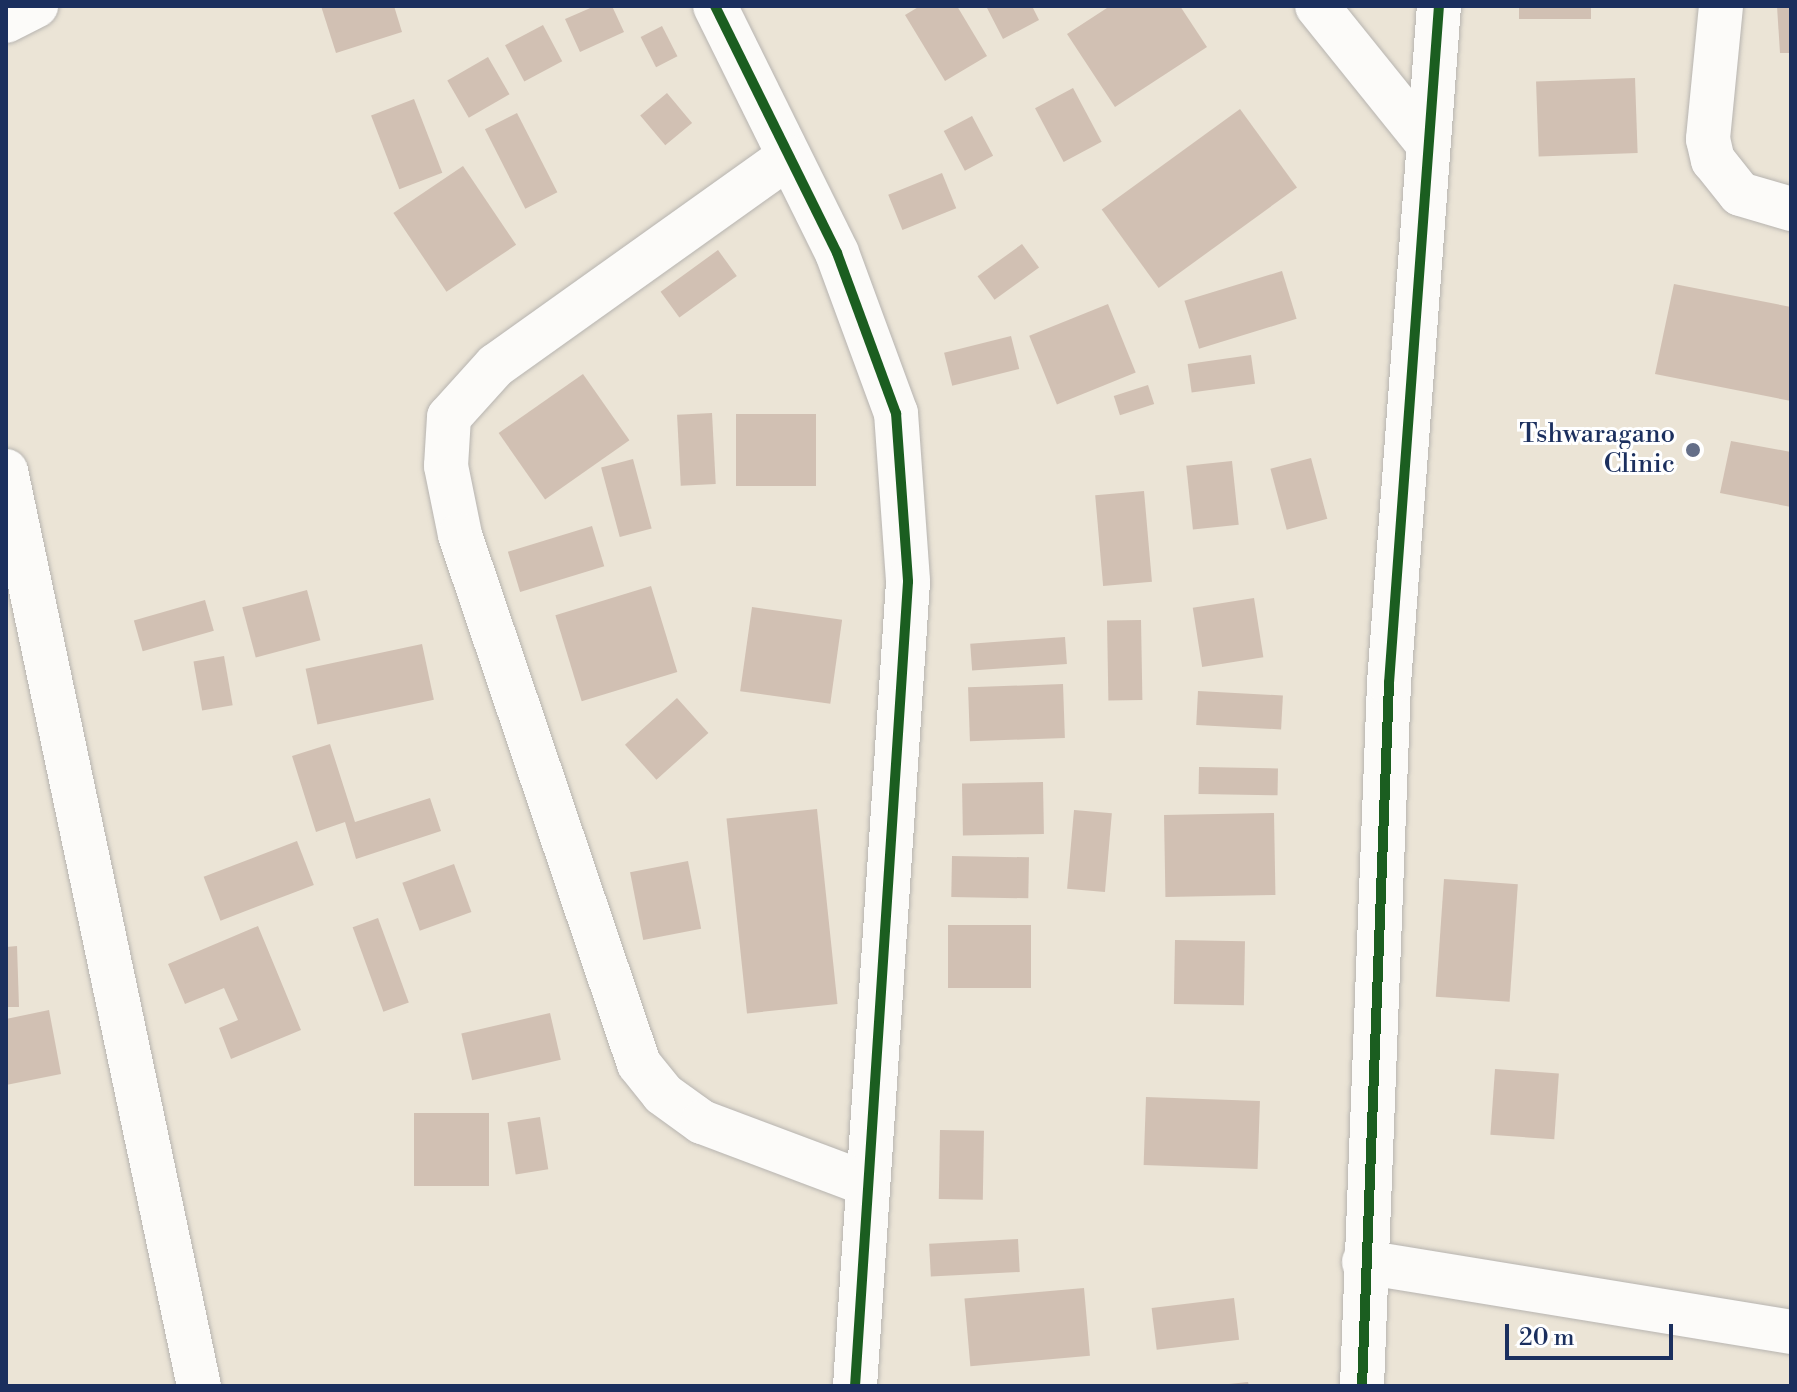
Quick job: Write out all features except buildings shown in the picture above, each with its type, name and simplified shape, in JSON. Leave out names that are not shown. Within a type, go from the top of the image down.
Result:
[{"type":"street","points":[[6,21],[36,6]]},
{"type":"street","points":[[715,6],[788,157],[879,359],[896,413],[908,582],[864,1183],[855,1386]]},
{"type":"street","points":[[1317,6],[1427,143]]},
{"type":"street","points":[[1362,1386],[1364,1262],[1389,683],[1439,6]]},
{"type":"street","points":[[1721,6],[1708,139],[1713,160],[1740,194],[1791,209]]},
{"type":"street","points":[[788,157],[496,365],[449,417],[446,466],[460,535],[639,1064],[663,1094],[702,1122],[864,1183]]},
{"type":"street","points":[[6,471],[199,1386]]},
{"type":"street","points":[[1364,1262],[1791,1332]]},
{"type":"cycle path","points":[[715,6],[837,253],[896,413],[908,582],[855,1386]]},
{"type":"cycle path","points":[[1362,1386],[1389,683],[1439,6]]},
{"type":"place","name":"Tshwaragano Clinic","points":[[1693,450]]}]
